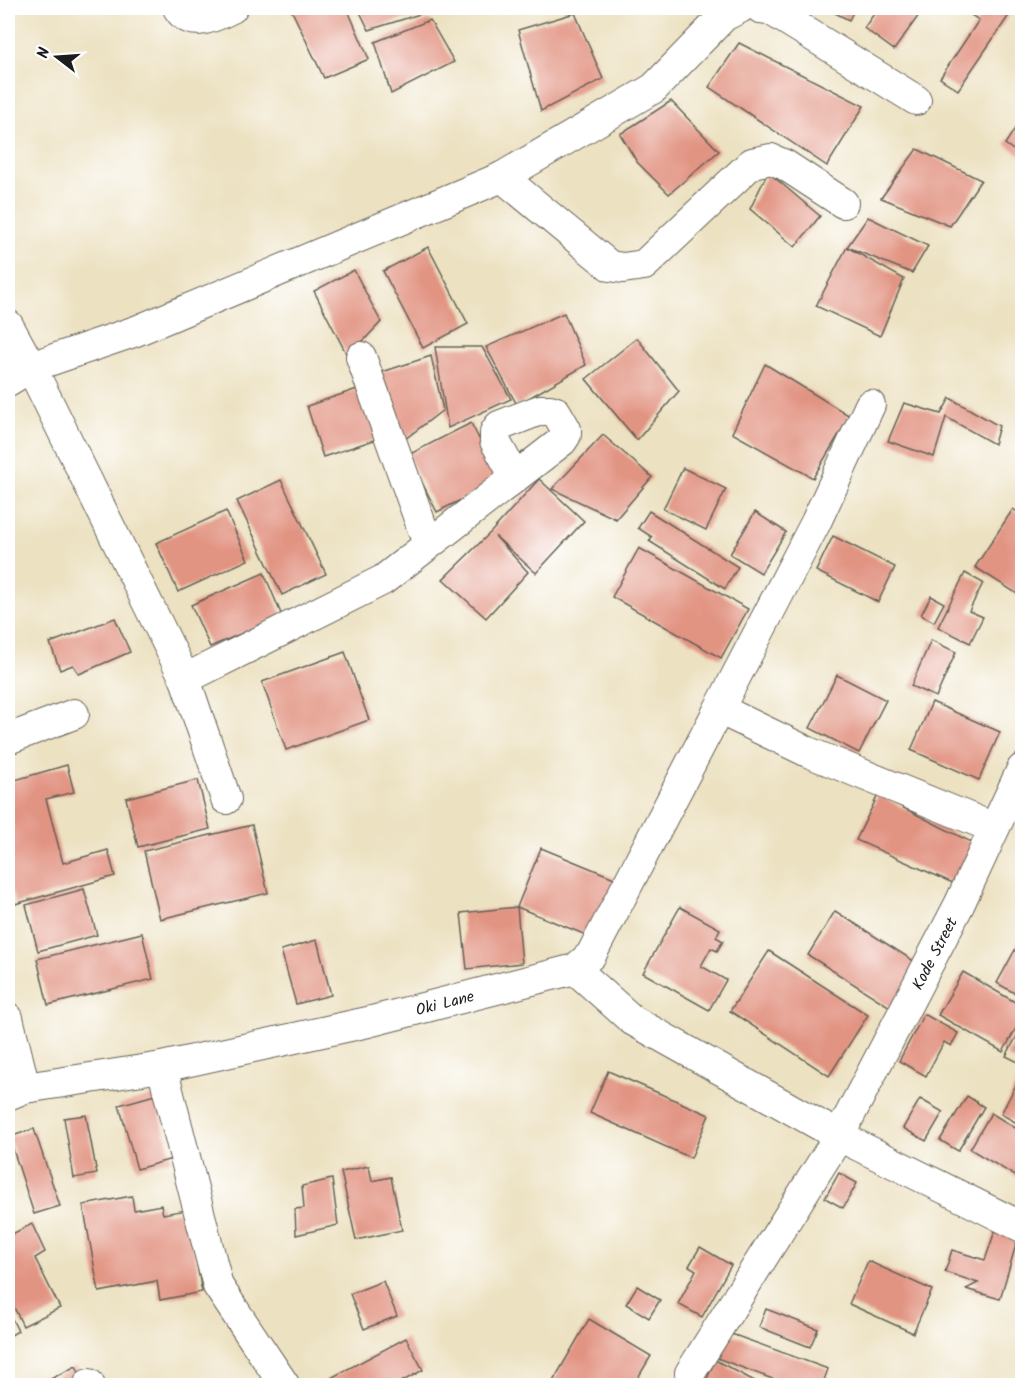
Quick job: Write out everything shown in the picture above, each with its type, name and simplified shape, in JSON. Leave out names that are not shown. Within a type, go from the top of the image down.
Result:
[{"type":"street","points":[[178,8],[183,15],[198,20],[218,15],[232,8]]},
{"type":"street","points":[[19,374],[136,331],[502,177],[654,88],[724,16],[740,8]]},
{"type":"street","points":[[760,8],[768,9],[916,100]]},
{"type":"street","points":[[502,177],[610,266],[623,268],[644,265],[752,162],[771,159],[785,165],[843,203]]},
{"type":"street","points":[[8,325],[19,374],[184,679],[226,799]]},
{"type":"street","points":[[361,357],[428,544]]},
{"type":"street","points":[[870,405],[816,522],[591,955],[575,969],[632,1020],[839,1136],[1023,1227]]},
{"type":"street","points":[[184,679],[382,580],[515,477]]},
{"type":"street","points":[[719,709],[808,752],[994,828]]},
{"type":"street","points":[[8,739],[74,714]]},
{"type":"street","name":"Kode Street","points":[[690,1373],[839,1136],[959,905],[1023,768]]},
{"type":"street","name":"Oki Lane","points":[[16,1092],[162,1066],[368,1022],[575,969]]},
{"type":"street","points":[[8,1018],[16,1092]]},
{"type":"street","points":[[162,1066],[218,1286],[285,1386]]},
{"type":"building","points":[[347,8],[369,59],[324,78],[291,9]]},
{"type":"building","points":[[358,8],[422,8],[423,13],[369,30]]},
{"type":"building","points":[[825,8],[855,8],[849,20]]},
{"type":"building","points":[[878,8],[924,8],[894,50],[864,28]]},
{"type":"building","points":[[960,8],[1006,8],[1012,11],[958,90],[940,78],[979,20]]},
{"type":"building","points":[[575,13],[603,79],[541,111],[518,30]]},
{"type":"building","points":[[430,20],[454,62],[391,94],[375,42]]},
{"type":"building","points":[[739,43],[864,106],[827,166],[709,87]]},
{"type":"building","points":[[671,101],[719,151],[669,194],[637,162],[620,134]]},
{"type":"building","points":[[1022,118],[1022,156],[1005,144]]},
{"type":"building","points":[[917,149],[981,180],[950,226],[881,198]]},
{"type":"building","points":[[768,172],[820,216],[795,247],[750,209]]},
{"type":"building","points":[[868,217],[928,246],[912,273],[847,247]]},
{"type":"building","points":[[428,247],[468,324],[423,348],[383,271]]},
{"type":"building","points":[[847,247],[904,279],[880,336],[816,306]]},
{"type":"building","points":[[354,270],[381,322],[348,357],[314,291]]},
{"type":"building","points":[[564,313],[586,365],[517,405],[486,347]]},
{"type":"building","points":[[637,338],[679,391],[637,440],[586,379]]},
{"type":"building","points":[[435,347],[482,347],[511,399],[448,428]]},
{"type":"building","points":[[431,356],[443,410],[405,439],[373,375]]},
{"type":"building","points":[[765,364],[850,416],[813,478],[732,433]]},
{"type":"building","points":[[366,386],[383,437],[323,457],[307,406]]},
{"type":"building","points":[[950,398],[999,426],[994,444],[946,417],[934,457],[888,441],[904,403],[941,414]]},
{"type":"building","points":[[471,423],[500,480],[437,512],[408,455]]},
{"type":"building","points":[[603,435],[652,477],[616,519],[552,489]]},
{"type":"building","points":[[683,468],[726,489],[706,530],[663,509]]},
{"type":"building","points":[[539,479],[584,521],[536,573],[495,536],[528,572],[486,618],[443,579],[491,532]]},
{"type":"building","points":[[281,480],[326,574],[282,595],[237,501]]},
{"type":"building","points":[[1013,509],[1022,515],[1022,597],[975,567]]},
{"type":"building","points":[[226,511],[248,560],[178,592],[156,543]]},
{"type":"building","points":[[649,511],[738,567],[725,589],[649,541],[652,537],[638,528]]},
{"type":"building","points":[[755,512],[786,532],[761,573],[730,554]]},
{"type":"building","points":[[833,536],[895,567],[878,602],[816,571]]},
{"type":"building","points":[[639,548],[748,609],[721,658],[612,597]]},
{"type":"building","points":[[264,573],[282,616],[210,647],[191,605]]},
{"type":"building","points":[[965,573],[983,583],[969,611],[983,617],[970,643],[938,627]]},
{"type":"building","points":[[931,596],[944,603],[934,622],[921,615]]},
{"type":"building","points":[[115,618],[130,652],[79,674],[73,665],[60,670],[50,643]]},
{"type":"building","points":[[931,640],[956,652],[936,697],[911,686]]},
{"type":"building","points":[[345,652],[369,720],[286,750],[262,682]]},
{"type":"building","points":[[837,675],[886,700],[859,753],[810,728]]},
{"type":"building","points":[[932,702],[1000,732],[979,780],[911,750]]},
{"type":"building","points":[[67,765],[74,792],[46,799],[63,863],[108,850],[115,876],[15,904],[8,876],[8,782]]},
{"type":"building","points":[[198,780],[210,829],[138,847],[126,798]]},
{"type":"building","points":[[878,795],[979,846],[955,884],[856,840]]},
{"type":"building","points":[[252,825],[268,893],[160,919],[144,851]]},
{"type":"building","points":[[541,848],[619,880],[596,939],[517,907]]},
{"type":"building","points":[[84,889],[97,935],[38,951],[26,905]]},
{"type":"building","points":[[517,907],[522,963],[467,969],[461,913]]},
{"type":"building","points":[[680,907],[720,929],[716,937],[723,941],[717,951],[711,948],[701,966],[726,980],[709,1010],[643,973]]},
{"type":"building","points":[[835,911],[920,965],[893,1009],[808,955]]},
{"type":"building","points":[[142,933],[153,979],[48,1005],[37,959]]},
{"type":"building","points":[[1022,937],[1022,994],[1021,997],[997,983]]},
{"type":"building","points":[[317,940],[331,995],[296,1004],[281,950]]},
{"type":"building","points":[[769,951],[868,1015],[829,1076],[730,1011]]},
{"type":"building","points":[[963,972],[1022,1006],[1022,1017],[1003,1052],[938,1015]]},
{"type":"building","points":[[924,1014],[958,1033],[951,1046],[944,1042],[926,1076],[899,1061]]},
{"type":"building","points":[[1022,1027],[1022,1064],[1006,1056]]},
{"type":"building","points":[[608,1071],[709,1115],[691,1158],[590,1113]]},
{"type":"building","points":[[1022,1073],[1022,1126],[1001,1114]]},
{"type":"building","points":[[155,1095],[172,1159],[137,1169],[119,1105]]},
{"type":"building","points":[[967,1096],[984,1107],[958,1151],[940,1140]]},
{"type":"building","points":[[920,1099],[943,1112],[926,1141],[903,1128]]},
{"type":"building","points":[[991,1113],[1022,1132],[1022,1180],[970,1149]]},
{"type":"building","points":[[86,1115],[97,1174],[74,1178],[64,1118]]},
{"type":"building","points":[[34,1129],[60,1206],[34,1214],[9,1137]]},
{"type":"building","points":[[369,1166],[372,1181],[391,1177],[402,1230],[356,1240],[341,1172]]},
{"type":"building","points":[[839,1173],[857,1183],[843,1208],[825,1198]]},
{"type":"building","points":[[332,1179],[338,1225],[296,1235],[295,1209],[304,1208],[302,1186]]},
{"type":"building","points":[[132,1196],[134,1210],[161,1205],[163,1214],[187,1210],[202,1292],[160,1300],[157,1281],[99,1292],[83,1205]]},
{"type":"building","points":[[32,1224],[45,1252],[35,1258],[60,1308],[23,1326],[8,1295],[8,1236]]},
{"type":"building","points":[[995,1231],[1018,1238],[1000,1299],[966,1289],[978,1283],[945,1272],[952,1250],[985,1260]]},
{"type":"building","points":[[700,1247],[731,1265],[702,1317],[678,1304],[696,1270],[689,1266]]},
{"type":"building","points":[[868,1261],[932,1290],[913,1333],[849,1304]]},
{"type":"building","points":[[383,1281],[397,1316],[364,1329],[350,1294]]},
{"type":"building","points":[[637,1286],[660,1300],[649,1318],[626,1304]]},
{"type":"building","points":[[766,1309],[818,1329],[810,1347],[759,1327]]},
{"type":"building","points":[[8,1311],[18,1331],[8,1337]]},
{"type":"building","points":[[589,1319],[651,1356],[633,1386],[556,1386],[552,1383]]},
{"type":"building","points":[[726,1332],[828,1369],[822,1386],[791,1386],[717,1358]]},
{"type":"building","points":[[406,1338],[423,1370],[394,1386],[327,1386],[325,1381]]},
{"type":"building","points":[[715,1360],[764,1386],[704,1386]]},
{"type":"building","points":[[76,1366],[85,1386],[37,1386]]}]
